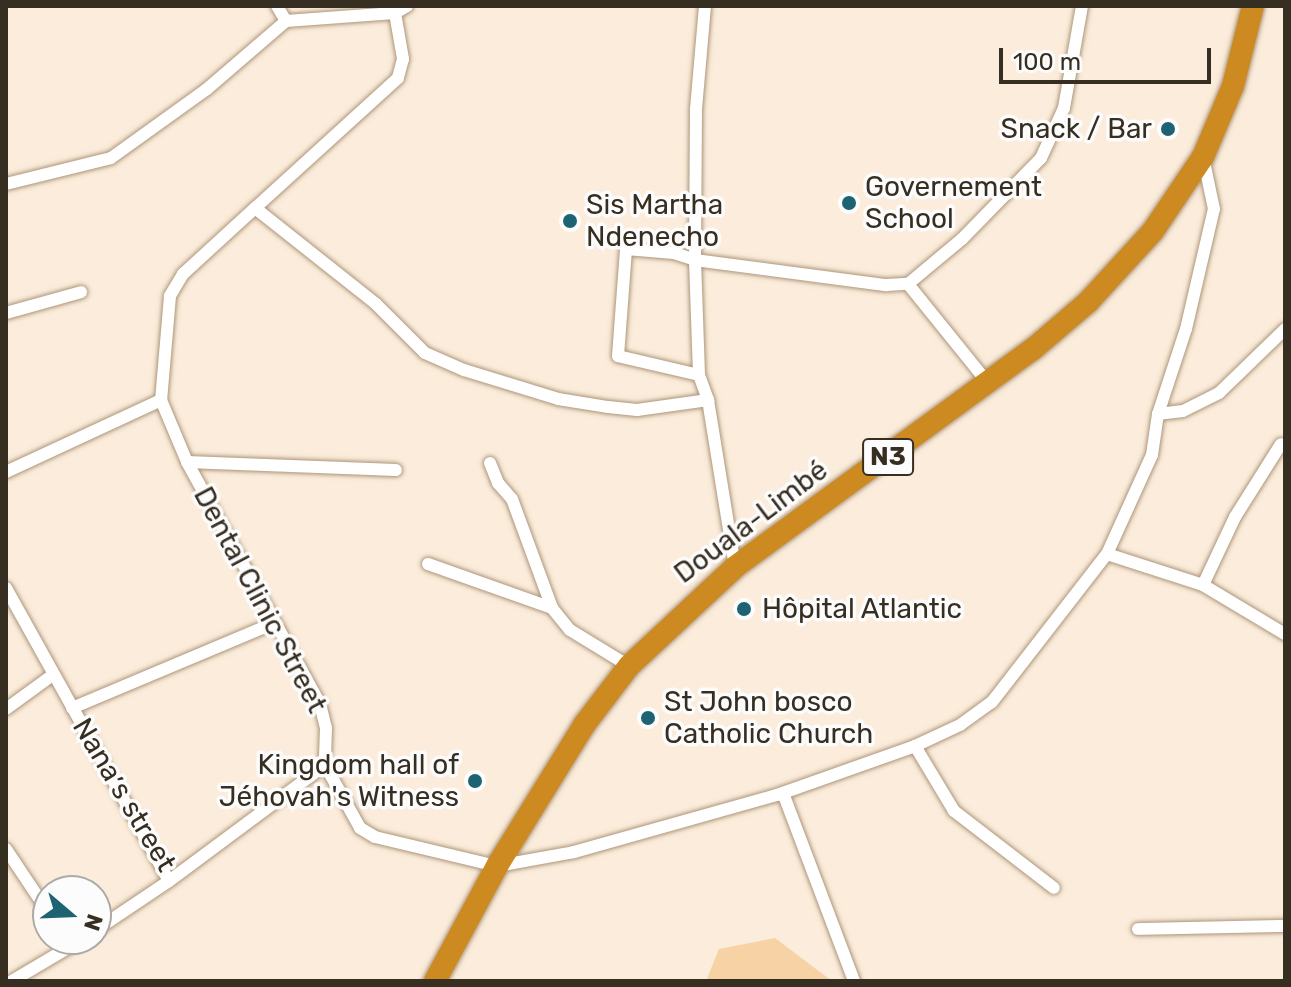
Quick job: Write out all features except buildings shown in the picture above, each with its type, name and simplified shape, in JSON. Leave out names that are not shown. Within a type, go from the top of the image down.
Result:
[{"type":"highway","name":"Douala-Limbé","points":[[435,981],[487,890],[497,866],[584,725],[629,666],[735,567],[988,383],[1088,302],[1153,231],[1203,157],[1233,86],[1253,6]]},
{"type":"street","points":[[277,6],[286,21]]},
{"type":"street","points":[[705,6],[696,109],[695,260],[699,375],[708,400],[735,567]]},
{"type":"street","points":[[699,375],[627,361],[617,353],[626,249],[674,253],[695,260],[886,285],[908,284],[962,239],[1041,158],[1064,108],[1082,6]]},
{"type":"street","points":[[6,184],[111,158],[183,108],[286,21],[401,9],[403,59],[398,78],[183,274],[170,296],[161,400],[6,472]]},
{"type":"street","points":[[497,866],[617,841],[783,793],[915,746],[992,702],[1107,554],[1137,498],[1158,414],[1186,329],[1214,209],[1203,157]]},
{"type":"street","points":[[255,208],[376,304],[425,353],[464,370],[558,399],[608,407],[637,410],[708,400]]},
{"type":"street","points":[[908,284],[988,383]]},
{"type":"street","points":[[6,313],[81,292]]},
{"type":"street","points":[[1158,414],[1183,411],[1219,393],[1285,329]]},
{"type":"street","name":"Dental Clinic Street","points":[[161,400],[187,462],[320,704],[326,728],[325,765],[360,828],[375,837],[497,866]]},
{"type":"street","points":[[1203,585],[1235,517],[1284,442]]},
{"type":"street","points":[[187,462],[396,470]]},
{"type":"street","points":[[490,463],[517,510],[552,608],[570,630],[629,666]]},
{"type":"street","points":[[1107,554],[1203,585],[1285,634]]},
{"type":"street","points":[[428,564],[552,608]]},
{"type":"street","name":"Nana׳s street","points":[[6,588],[169,881],[325,765]]},
{"type":"street","points":[[72,708],[274,623]]},
{"type":"street","points":[[6,709],[54,674]]},
{"type":"street","points":[[915,746],[954,811],[1054,888]]},
{"type":"street","points":[[783,793],[854,981]]},
{"type":"street","points":[[6,849],[32,888]]},
{"type":"street","points":[[112,919],[169,881]]},
{"type":"street","points":[[1138,929],[1285,926]]},
{"type":"street","points":[[12,981],[50,955]]},
{"type":"shaded area","points":[[775,938],[832,981],[706,981],[719,949]]},
{"type":"place","name":"Snack / Bar","points":[[1168,129]]},
{"type":"place","name":"Governement School","points":[[849,203]]},
{"type":"place","name":"Sis Martha Ndenecho","points":[[570,221]]},
{"type":"place","name":"Hôpital Atlantic","points":[[744,609]]},
{"type":"place","name":"St John bosco Catholic Church","points":[[648,718]]},
{"type":"place","name":"Kingdom hall of Jéhovah's Witness","points":[[475,781]]}]
